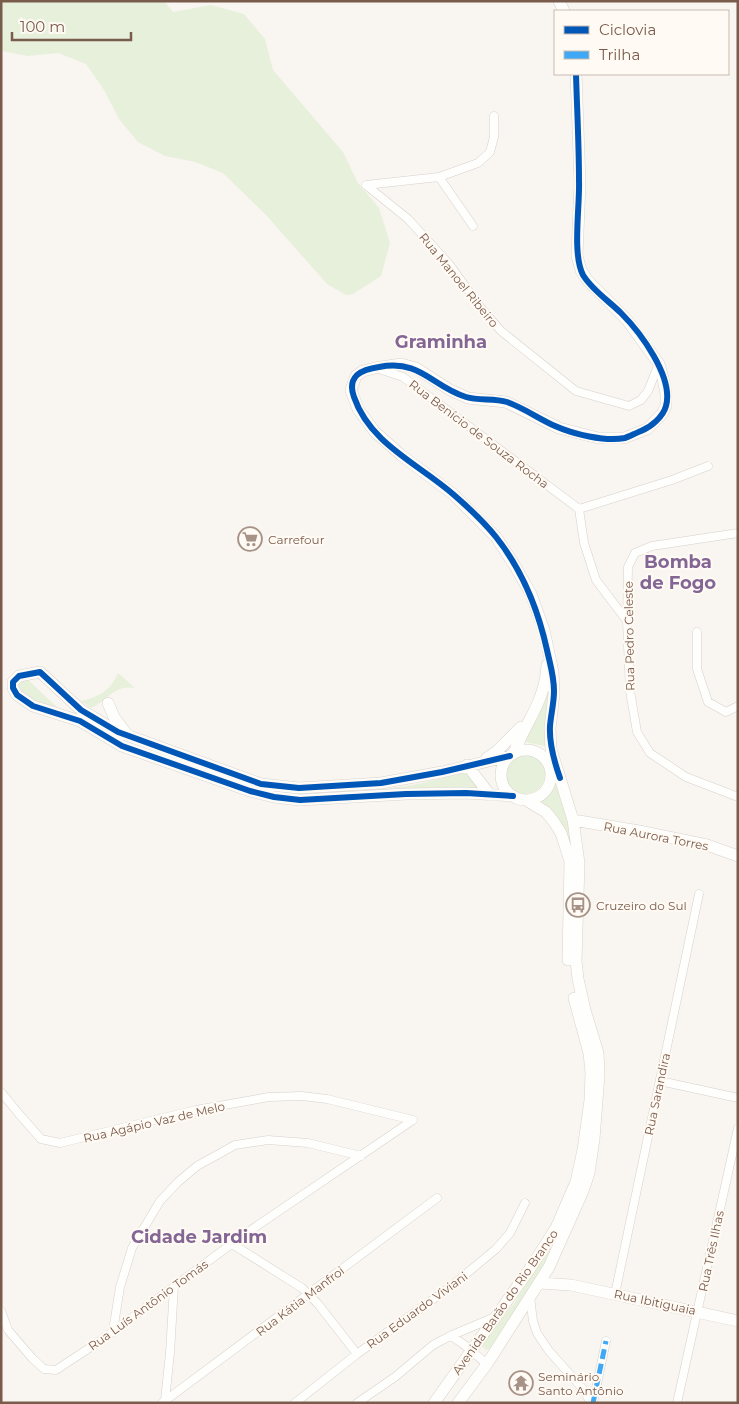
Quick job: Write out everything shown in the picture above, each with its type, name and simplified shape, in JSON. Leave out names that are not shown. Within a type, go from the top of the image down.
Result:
[{"type":"street","points":[[560,778],[550,767],[545,759],[533,751],[520,750],[512,754],[442,772],[381,783],[299,788],[261,784],[118,732],[85,718],[33,706],[21,698],[13,688],[13,682],[15,678],[27,673],[40,672],[72,702],[85,718],[122,746],[250,791],[274,797],[300,800],[406,794],[466,793],[513,796],[526,800],[534,798],[547,789],[550,782],[550,767],[551,748],[550,728],[554,694],[553,672],[544,630],[531,594],[496,538],[453,494],[401,455],[375,432],[358,408],[351,390],[356,376],[363,371],[401,364],[416,368],[450,390],[468,398],[506,402],[558,428],[598,438],[624,438],[647,429],[662,414],[666,406],[666,394],[664,378],[659,364],[627,320],[588,281],[581,270],[577,256],[580,183],[576,75]]},
{"type":"street","name":"Rua Manoel Ribeiro","points":[[494,116],[492,145],[487,156],[478,163],[439,177],[366,185],[408,219],[449,264],[481,308],[501,331],[576,391],[629,406],[641,400],[648,391],[657,373],[659,364]]},
{"type":"street","points":[[439,177],[473,226]]},
{"type":"street","name":"Rua Benício de Souza Rocha","points":[[375,368],[403,377],[579,509]]},
{"type":"street","points":[[627,621],[596,580],[584,543],[579,509],[672,480],[708,466]]},
{"type":"street","name":"Rua Pedro Celeste","points":[[738,533],[652,546],[635,553],[628,567],[627,621],[630,691],[637,732],[650,753],[686,777],[738,797]]},
{"type":"street","points":[[697,632],[697,669],[708,702],[726,712],[738,706]]},
{"type":"street","points":[[513,796],[507,791],[502,777],[505,762],[512,754],[539,702],[546,678],[548,653]]},
{"type":"street","points":[[108,703],[121,728],[138,739]]},
{"type":"street","points":[[481,762],[497,751],[534,714]]},
{"type":"street","name":"Avenida Barão do Rio Branco","points":[[458,1403],[487,1364],[549,1267],[580,1198],[589,1173],[594,1139],[599,1075],[598,1054],[584,1010],[576,961],[579,863],[573,820],[551,748]]},
{"type":"street","points":[[468,765],[495,795],[514,800],[536,810],[561,833]]},
{"type":"street","name":"Avenida Barão do Rio Branco","points":[[434,1403],[496,1317],[556,1228],[576,1182],[583,1150],[590,1100],[591,1073],[589,1053],[577,1012],[568,963],[570,861],[561,833],[546,812],[526,800]]},
{"type":"street","name":"Rua Aurora Torres","points":[[573,820],[707,845],[738,856]]},
{"type":"street","name":"Rua Sarandira","points":[[615,1294],[699,894]]},
{"type":"street","points":[[660,1081],[738,1098]]},
{"type":"street","name":"Rua Agápio Vaz de Melo","points":[[1,1092],[41,1139],[60,1143],[196,1110],[269,1097],[327,1098],[413,1120]]},
{"type":"street","name":"Rua Luís Antônio Tomás","points":[[1,1311],[8,1330],[32,1358],[44,1369],[56,1370],[232,1244],[413,1120]]},
{"type":"street","name":"Rua Três Ilhas","points":[[677,1403],[738,1128]]},
{"type":"street","points":[[113,1331],[120,1287],[132,1248],[160,1201],[197,1166],[235,1146],[268,1140],[308,1143],[360,1156]]},
{"type":"street","name":"Rua Kátia Manfroi","points":[[163,1402],[437,1198]]},
{"type":"street","name":"Rua Eduardo Viviani","points":[[294,1403],[357,1354],[449,1288],[496,1250],[510,1233],[525,1203]]},
{"type":"street","points":[[232,1244],[295,1282],[309,1295],[357,1354]]},
{"type":"street","name":"Rua Ibitiguaia","points":[[549,1267],[559,1279],[571,1285]]},
{"type":"street","name":"Rua Ibitiguaia","points":[[540,1282],[571,1285],[738,1320]]},
{"type":"street","points":[[163,1402],[170,1353],[174,1286]]},
{"type":"street","points":[[530,1297],[533,1321],[537,1333],[548,1351],[583,1389],[592,1403]]},
{"type":"street","points":[[357,1403],[395,1377],[433,1345],[496,1317]]},
{"type":"street","points":[[450,1336],[459,1340],[487,1364]]},
{"type":"street","points":[[592,1403],[606,1341]]},
{"type":"green space","points":[[1,1],[164,1],[173,12],[211,5],[244,14],[265,39],[273,70],[343,152],[358,183],[379,208],[390,243],[381,276],[353,294],[346,295],[327,284],[267,216],[223,173],[195,162],[165,156],[138,142],[119,119],[104,90],[86,64],[58,53],[28,56],[1,51]]},
{"type":"green space","points":[[118,673],[135,688],[116,691],[91,708],[81,701],[93,698],[104,692],[112,684]]},
{"type":"green space","points":[[27,679],[58,708],[31,700],[18,689],[18,682]]},
{"type":"green space","points":[[549,690],[545,746],[525,742],[544,703]]},
{"type":"green space","points":[[529,754],[536,757],[542,763],[545,774],[544,782],[536,791],[529,794],[521,794],[514,791],[506,782],[505,770],[508,763],[517,755]]},
{"type":"green space","points":[[466,772],[478,788],[439,787],[372,792],[372,790],[419,784]]},
{"type":"green space","points":[[555,781],[569,824],[573,859],[539,804],[549,795]]},
{"type":"green space","points":[[562,1227],[543,1268],[492,1348],[486,1350],[482,1343],[515,1302]]},
{"type":"marked path","points":[[593,1403],[606,1341]]},
{"type":"cycle path","points":[[560,778],[550,739],[554,700],[552,670],[539,620],[522,577],[506,550],[476,515],[440,484],[397,452],[371,428],[361,413],[352,388],[355,377],[359,373],[376,367],[405,367],[416,370],[444,387],[466,397],[507,402],[562,429],[608,439],[625,438],[641,431],[653,424],[662,414],[666,406],[667,394],[665,382],[654,356],[629,321],[587,280],[580,266],[577,243],[579,168],[576,75]]},
{"type":"cycle path","points":[[510,756],[442,772],[381,783],[299,788],[261,784],[118,732],[81,710],[40,672],[19,676],[13,682],[13,688],[17,695],[33,706],[80,721],[122,746],[250,791],[274,797],[300,800],[406,794],[466,793],[513,796]]},
{"type":"place","name":"Carrefour","points":[[250,539]]},
{"type":"place","name":"Cruzeiro do Sul","points":[[578,905]]},
{"type":"place","name":"Seminário Santo Antônio","points":[[521,1383]]},
{"type":"district","name":"Graminha","points":[[441,342]]},
{"type":"district","name":"Bomba de Fogo","points":[[678,572]]},
{"type":"district","name":"Cidade Jardim","points":[[199,1237]]}]
